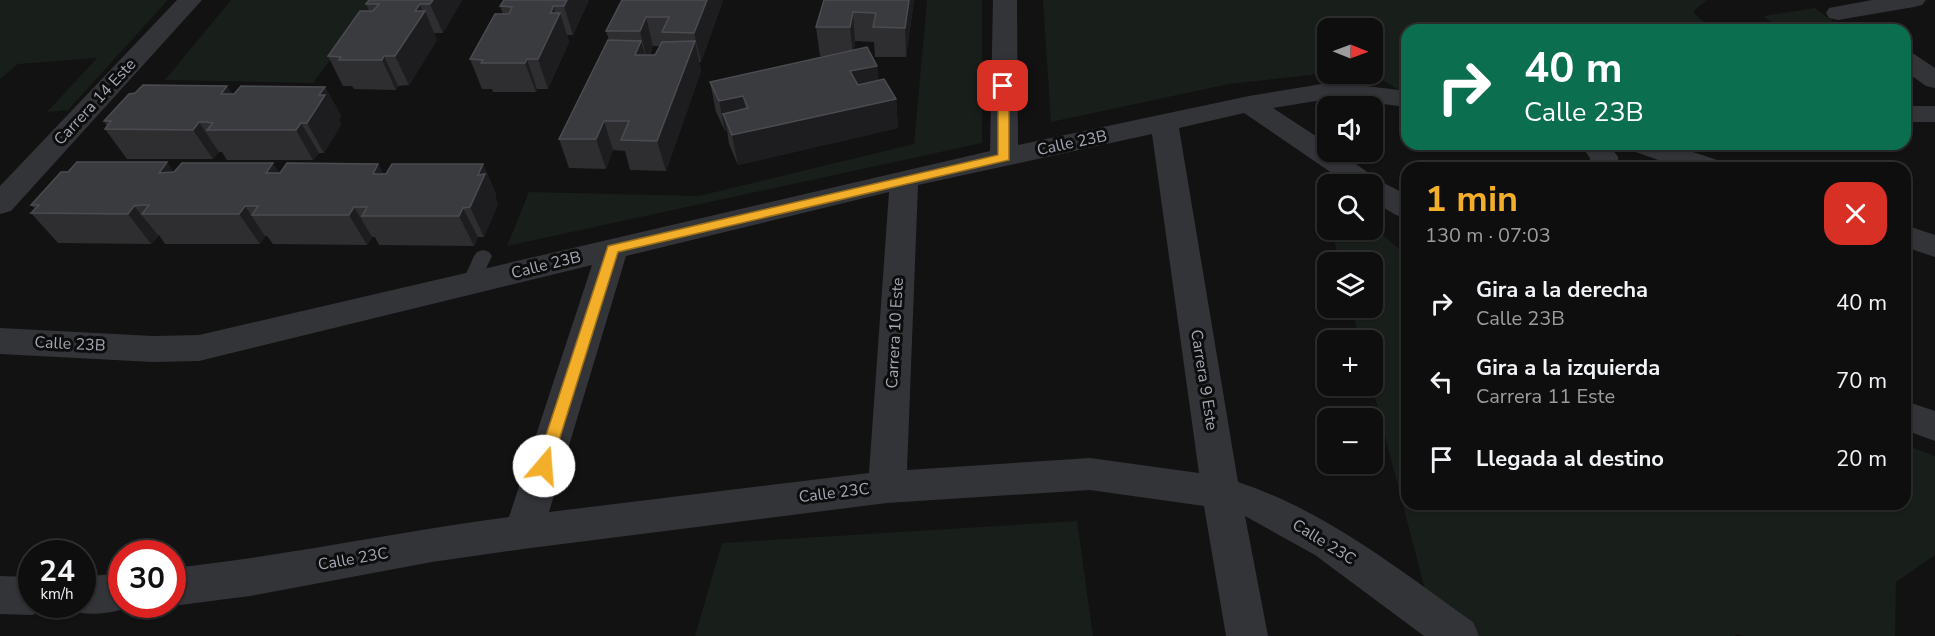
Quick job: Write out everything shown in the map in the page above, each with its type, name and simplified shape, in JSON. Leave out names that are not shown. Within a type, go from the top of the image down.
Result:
[{"type":"street","name":"Carrera 14 Este","points":[[0,204],[190,0]]},
{"type":"street","points":[[1004,157],[1005,0]]},
{"type":"street","points":[[1855,24],[1839,13],[1914,0]]},
{"type":"street","points":[[1911,63],[1935,80]]},
{"type":"street","name":"Calle 23B","points":[[0,341],[153,349],[199,348],[477,269],[612,249],[904,179],[1249,104],[1334,90],[1401,98]]},
{"type":"street","points":[[1249,104],[1353,174]]},
{"type":"street","points":[[1911,114],[1935,114]]},
{"type":"street","name":"Carrera 9 Este","points":[[1164,123],[1221,492],[1247,636]]},
{"type":"street","points":[[1658,150],[1692,162]]},
{"type":"street","name":"Carrera 10 Este","points":[[887,487],[904,179]]},
{"type":"street","points":[[1383,194],[1401,205]]},
{"type":"street","points":[[1911,238],[1935,246]]},
{"type":"street","points":[[523,532],[612,249]]},
{"type":"street","points":[[1911,417],[1935,426]]},
{"type":"street","name":"Calle 23C","points":[[186,585],[250,578],[432,545],[523,532],[887,487],[1089,474],[1221,492],[1265,507],[1329,543],[1458,636]]},
{"type":"street","points":[[0,594],[18,595]]},
{"type":"shaded area","points":[[0,0],[168,0],[68,110],[47,112],[97,58],[18,64],[0,79]]},
{"type":"shaded area","points":[[231,0],[375,0],[313,83],[165,80]]},
{"type":"shaded area","points":[[927,0],[982,0],[982,143],[507,246],[529,192],[699,196],[914,144]]},
{"type":"shaded area","points":[[1043,0],[1707,0],[1693,12],[1706,24],[1401,24],[1401,90],[1383,80],[1383,18],[1317,18],[1317,74],[1229,84],[1051,122]]},
{"type":"shaded area","points":[[1815,8],[1836,24],[1774,24],[1763,16]]},
{"type":"shaded area","points":[[1383,234],[1401,251],[1401,498],[1383,428],[1383,408],[1378,408],[1375,396],[1383,396],[1383,330],[1357,330],[1354,318],[1383,318],[1383,252],[1337,252],[1334,240],[1383,240]]},
{"type":"shaded area","points":[[1911,447],[1935,456],[1935,555],[1896,582],[1895,636],[1744,636],[1736,634],[1735,636],[1437,636],[1404,510],[1911,510]]},
{"type":"shaded area","points":[[1077,521],[1093,636],[695,636],[722,543]]},
{"type":"building","points":[[369,0],[433,0],[430,4],[420,4],[415,11],[425,11],[395,56],[384,56],[382,60],[339,60],[341,57],[328,56],[360,11],[373,11],[379,4],[366,4]]},
{"type":"building","points":[[504,0],[567,0],[564,6],[553,6],[550,13],[560,13],[538,59],[527,59],[525,63],[481,63],[483,60],[470,59],[495,14],[509,14],[512,7],[500,6]]},
{"type":"building","points":[[622,0],[707,0],[694,33],[662,32],[669,17],[646,17],[640,31],[606,31]]},
{"type":"building","points":[[824,0],[909,0],[905,28],[873,27],[876,13],[853,12],[850,27],[816,27]]},
{"type":"building","points":[[608,40],[641,41],[635,55],[655,55],[662,42],[695,41],[657,141],[621,140],[629,121],[604,121],[596,139],[559,139]]},
{"type":"building","points":[[867,47],[877,66],[850,71],[858,85],[884,79],[896,99],[732,135],[723,114],[748,108],[743,96],[719,101],[710,82]]},
{"type":"building","points":[[143,85],[227,86],[221,94],[234,94],[241,86],[325,87],[319,95],[325,95],[307,123],[301,123],[296,130],[207,130],[213,123],[205,122],[199,122],[193,130],[105,129],[111,121],[104,121],[129,94],[135,93]]},
{"type":"building","points":[[77,162],[167,162],[159,173],[174,172],[182,163],[273,163],[266,173],[280,173],[287,163],[378,164],[373,174],[386,174],[392,164],[483,164],[478,175],[485,174],[470,207],[463,208],[459,216],[362,216],[367,207],[354,207],[349,215],[252,215],[258,206],[245,206],[239,214],[142,214],[149,205],[134,206],[128,214],[31,213],[39,205],[31,205],[61,172],[68,172]]},
{"type":"route","points":[[544,466],[612,249],[1004,157],[1003,86]]}]
